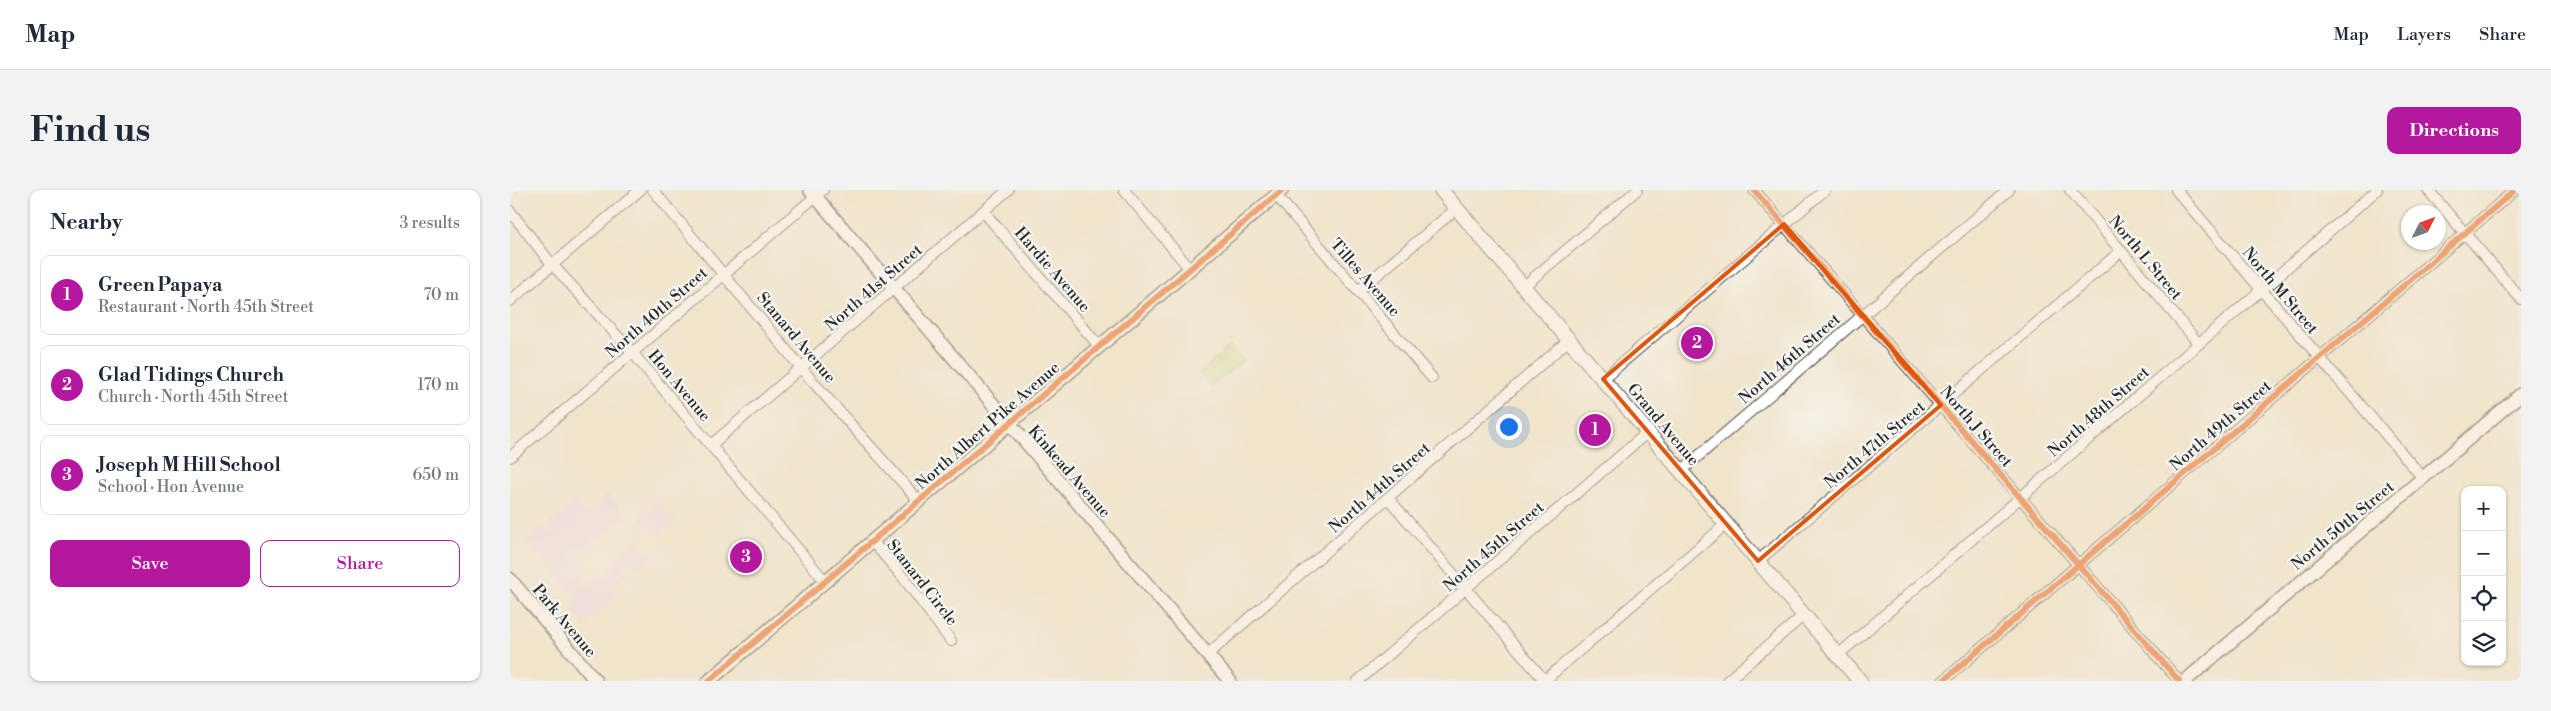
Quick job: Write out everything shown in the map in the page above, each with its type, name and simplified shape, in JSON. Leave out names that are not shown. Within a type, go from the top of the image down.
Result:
[{"type":"main road","name":"Grand Avenue","points":[[1441,190],[1860,681]]},
{"type":"street","points":[[510,301],[640,190]]},
{"type":"street","name":"Stanard Avenue","points":[[653,190],[802,368],[919,501]]},
{"type":"street","name":"North 41st Street","points":[[711,445],[1008,190]]},
{"type":"street","points":[[1124,190],[1190,269]]},
{"type":"street","points":[[1523,286],[1637,190]]},
{"type":"street","name":"North J Street","points":[[1754,190],[2179,681]]},
{"type":"street","points":[[1603,379],[1825,190]]},
{"type":"street","name":"North 46th Street","points":[[1681,471],[1862,314],[2010,190]]},
{"type":"street","name":"North L Street","points":[[2070,190],[2199,344]]},
{"type":"street","name":"North M Street","points":[[2176,190],[2423,478]]},
{"type":"street","name":"North 48th Street","points":[[1838,655],[2378,190]]},
{"type":"street","points":[[2428,190],[2521,300]]},
{"type":"street","name":"North 49th Street","points":[[1943,681],[2516,190]]},
{"type":"street","name":"North Albert Pike Avenue","points":[[709,681],[1281,191]]},
{"type":"street","name":"Tilles Avenue","points":[[1281,191],[1358,291],[1432,378]]},
{"type":"street","name":"North 40th Street","points":[[510,457],[724,274],[816,192]]},
{"type":"street","name":"Kinkead Avenue","points":[[816,192],[894,289],[1230,681]]},
{"type":"street","points":[[1358,291],[1457,208]]},
{"type":"street","name":"Hon Avenue","points":[[510,211],[553,264],[632,352],[825,581]]},
{"type":"street","name":"Hardie Avenue","points":[[983,211],[1100,346]]},
{"type":"street","name":"North 47th Street","points":[[1758,561],[2121,251]]},
{"type":"street","name":"North 44th Street","points":[[1207,655],[1569,340]]},
{"type":"street","name":"North 50th Street","points":[[2185,681],[2521,394]]},
{"type":"street","name":"North 45th Street","points":[[1358,681],[1648,432]]},
{"type":"street","points":[[1388,498],[1544,681],[1726,524]]},
{"type":"street","name":"Stanard Circle","points":[[872,541],[902,576],[951,641]]},
{"type":"street","name":"Park Avenue","points":[[512,588],[596,681]]},
{"type":"street","points":[[1727,681],[1804,615]]},
{"type":"highlighted area","points":[[1784,224],[1941,405],[1758,561],[1603,379]]},
{"type":"shaded area","points":[[609,494],[627,516],[578,557],[588,570],[582,575],[584,580],[592,580],[636,539],[646,551],[650,548],[657,556],[640,570],[631,560],[623,567],[628,574],[612,587],[618,594],[584,624],[570,607],[579,600],[526,541],[543,526],[551,534],[553,532],[547,525],[576,501],[586,513]]},
{"type":"shaded area","points":[[657,502],[675,522],[661,534],[658,532],[655,535],[639,517]]},
{"type":"green space","points":[[1230,346],[1243,360],[1211,388],[1199,373]]},
{"type":"cycle path","points":[[709,681],[1282,190]]},
{"type":"cycle path","points":[[1754,190],[2179,681]]},
{"type":"cycle path","points":[[1943,681],[2515,190]]},
{"type":"place","name":"Glad Tidings Church","points":[[1697,343]]},
{"type":"place","name":"Green Papaya","points":[[1595,430]]},
{"type":"place","name":"Joseph M Hill School","points":[[746,557]]}]
